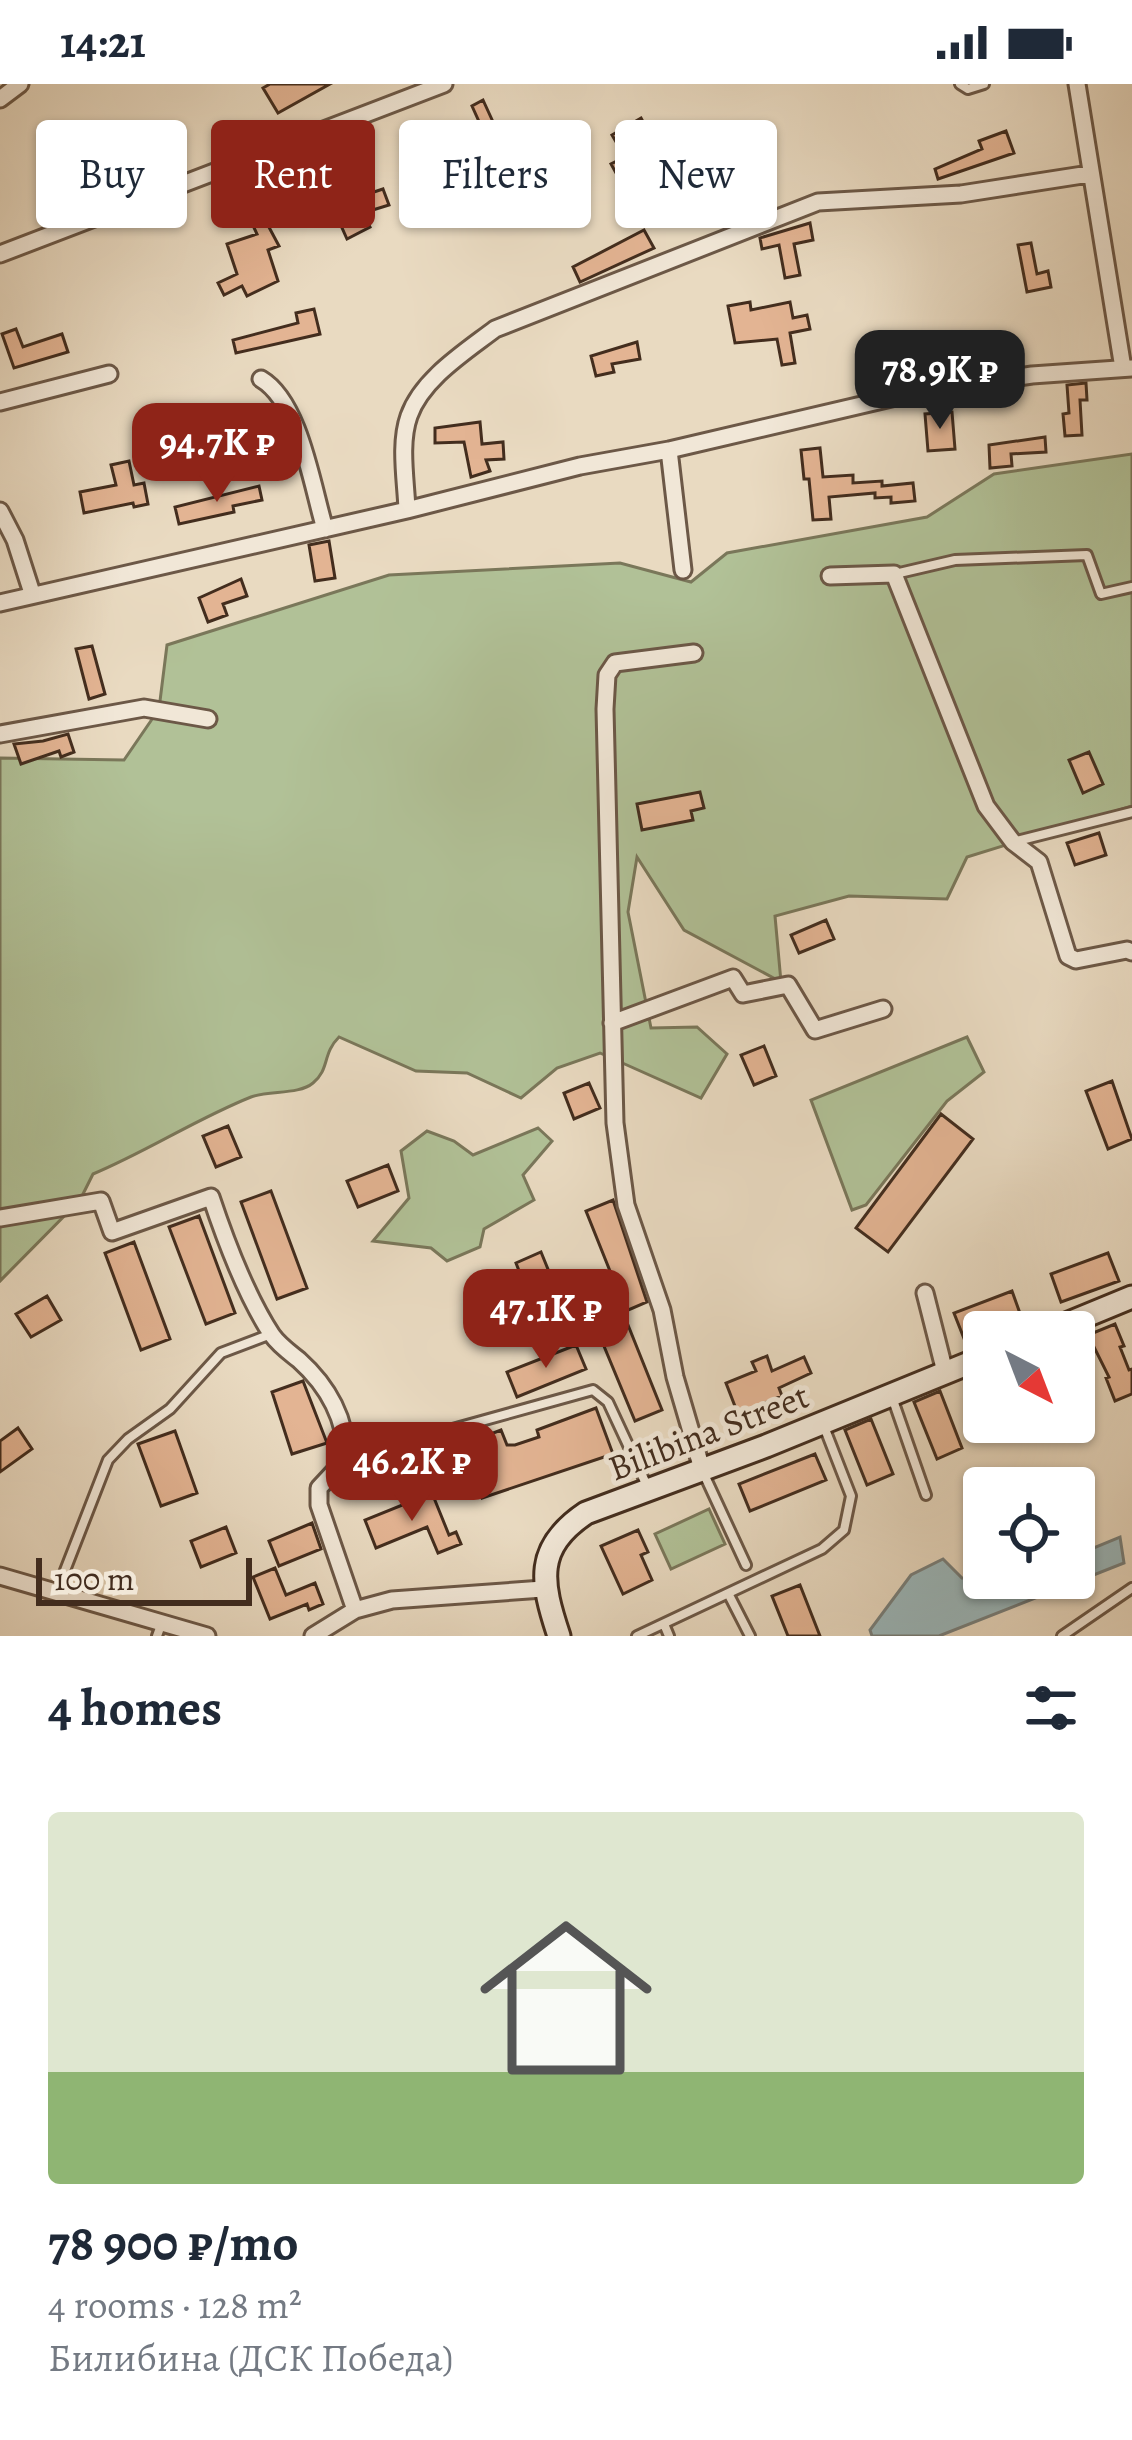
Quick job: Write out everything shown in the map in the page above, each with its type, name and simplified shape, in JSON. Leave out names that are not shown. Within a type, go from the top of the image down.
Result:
[{"type":"main road","points":[[1095,1313],[1132,1297]]},
{"type":"main road","name":"Bilibina Street","points":[[543,1589],[549,1553],[562,1529],[586,1513],[963,1365]]},
{"type":"main road","points":[[543,1589],[559,1636]]},
{"type":"street","points":[[0,99],[20,84]]},
{"type":"street","points":[[0,254],[444,84]]},
{"type":"street","points":[[0,603],[917,392],[1032,375],[1128,368],[1089,174],[1077,84]]},
{"type":"street","points":[[407,510],[405,440],[410,414],[454,360],[495,329],[818,202],[961,194],[1089,174]]},
{"type":"street","points":[[0,402],[109,374]]},
{"type":"street","points":[[261,379],[288,406],[325,529]]},
{"type":"street","points":[[669,450],[683,570]]},
{"type":"street","points":[[0,511],[32,593]]},
{"type":"street","points":[[830,576],[894,574],[986,806],[1013,842],[1039,862],[1068,956],[1076,960],[1132,952]]},
{"type":"street","points":[[694,653],[625,660],[615,663],[607,675],[614,1123],[626,1205],[662,1310],[675,1377],[702,1469]]},
{"type":"street","points":[[0,734],[144,708],[208,718]]},
{"type":"street","points":[[612,1023],[733,978],[743,994],[788,985],[815,1030],[883,1009]]},
{"type":"street","points":[[0,1218],[101,1201],[112,1232],[211,1197],[221,1230],[271,1334],[321,1383],[335,1404],[346,1459],[319,1488],[319,1505],[355,1610]]},
{"type":"street","points":[[925,1293],[945,1372]]},
{"type":"street","points":[[0,1576],[159,1630],[207,1636]]},
{"type":"street","points":[[313,1636],[355,1610],[392,1600],[543,1589]]},
{"type":"lane","points":[[960,84],[968,88],[984,84]]},
{"type":"lane","points":[[894,574],[955,560],[1087,555],[1101,594],[1132,587]]},
{"type":"lane","points":[[1013,842],[1132,812]]},
{"type":"lane","points":[[56,1592],[108,1460],[128,1438],[170,1409],[221,1353],[271,1334]]},
{"type":"lane","points":[[346,1459],[593,1390],[608,1402],[649,1490]]},
{"type":"lane","points":[[890,1393],[926,1495]]},
{"type":"lane","points":[[637,1636],[821,1549],[844,1530],[851,1496],[822,1423]]},
{"type":"lane","points":[[702,1469],[746,1565]]},
{"type":"lane","points":[[1062,1636],[1132,1588]]},
{"type":"lane","points":[[729,1595],[750,1636]]},
{"type":"lane","points":[[664,1624],[669,1636]]},
{"type":"green space","points":[[1132,454],[1132,806],[967,857],[947,899],[849,896],[775,916],[781,982],[684,930],[637,857],[628,912],[651,1028],[697,1027],[727,1054],[701,1098],[600,1053],[557,1068],[521,1098],[467,1073],[416,1071],[339,1037],[322,1072],[307,1087],[251,1097],[93,1174],[80,1200],[0,1281],[0,758],[124,760],[159,709],[167,645],[389,575],[620,563],[691,582],[727,553],[927,517],[994,474]]},
{"type":"green space","points":[[967,1037],[984,1072],[947,1101],[866,1205],[852,1210],[811,1100]]},
{"type":"green space","points":[[538,1128],[552,1141],[523,1175],[534,1200],[484,1229],[480,1247],[447,1261],[431,1248],[373,1241],[409,1198],[401,1151],[427,1131],[454,1141],[473,1155]]},
{"type":"green space","points":[[709,1509],[725,1544],[671,1569],[655,1534]]},
{"type":"water","points":[[1120,1537],[1124,1563],[1095,1574],[1095,1547]]},
{"type":"water","points":[[943,1559],[962,1578],[963,1599],[1033,1599],[939,1636],[872,1636],[870,1630],[911,1575]]},
{"type":"building","points":[[330,84],[278,113],[263,88]]},
{"type":"building","points":[[483,100],[492,120],[478,120],[472,106]]},
{"type":"building","points":[[1006,131],[1014,153],[938,179],[935,169],[982,149],[979,141]]},
{"type":"building","points":[[383,189],[389,205],[375,209],[375,192]]},
{"type":"building","points":[[810,223],[813,240],[794,244],[800,275],[785,278],[779,245],[762,249],[760,238]]},
{"type":"building","points":[[254,228],[269,228],[279,246],[268,250],[278,281],[247,296],[242,286],[224,295],[218,283],[237,274],[227,244],[257,234]]},
{"type":"building","points":[[342,228],[368,228],[347,239]]},
{"type":"building","points":[[644,230],[654,248],[580,282],[573,267]]},
{"type":"building","points":[[1031,243],[1037,274],[1048,271],[1051,287],[1027,292],[1018,245]]},
{"type":"building","points":[[750,302],[751,310],[790,302],[793,318],[807,315],[810,329],[790,333],[795,363],[782,365],[777,339],[735,343],[728,306]]},
{"type":"building","points":[[314,309],[320,334],[236,353],[233,340],[298,323],[296,313]]},
{"type":"building","points":[[16,329],[23,347],[62,334],[68,352],[14,368],[2,334]]},
{"type":"building","points":[[637,342],[640,359],[612,364],[614,372],[596,376],[591,356]]},
{"type":"building","points":[[1086,383],[1087,400],[1080,400],[1082,435],[1065,436],[1067,385]]},
{"type":"building","points":[[952,412],[955,449],[928,451],[925,414]]},
{"type":"building","points":[[480,422],[482,444],[503,442],[504,459],[486,460],[490,471],[471,477],[464,442],[435,443],[435,428]]},
{"type":"building","points":[[1045,437],[1046,452],[1011,454],[1012,466],[990,468],[989,445]]},
{"type":"building","points":[[820,448],[823,477],[853,475],[853,483],[882,481],[882,486],[913,483],[915,501],[891,503],[891,497],[875,498],[875,493],[829,497],[831,519],[813,520],[801,450]]},
{"type":"building","points":[[129,461],[134,485],[144,483],[148,504],[84,513],[80,492],[116,485],[111,465]]},
{"type":"building","points":[[259,486],[262,500],[233,506],[234,512],[179,524],[175,507]]},
{"type":"building","points":[[329,541],[335,578],[315,581],[309,545]]},
{"type":"building","points":[[241,579],[247,596],[223,604],[227,615],[208,622],[199,598]]},
{"type":"building","points":[[92,646],[105,694],[89,699],[76,649]]},
{"type":"building","points":[[68,734],[74,752],[61,757],[59,751],[21,764],[14,744]]},
{"type":"building","points":[[1089,752],[1103,784],[1083,793],[1069,760]]},
{"type":"building","points":[[700,792],[704,808],[691,811],[693,820],[642,830],[637,804]]},
{"type":"building","points":[[1099,833],[1106,855],[1075,865],[1067,843]]},
{"type":"building","points":[[826,920],[834,939],[799,953],[791,935]]},
{"type":"building","points":[[764,1046],[776,1076],[754,1085],[741,1055]]},
{"type":"building","points":[[1112,1081],[1132,1139],[1108,1149],[1086,1091]]},
{"type":"building","points":[[589,1083],[600,1108],[574,1119],[564,1093]]},
{"type":"building","points":[[941,1114],[973,1139],[888,1252],[856,1228]]},
{"type":"building","points":[[228,1126],[241,1157],[216,1167],[203,1136]]},
{"type":"building","points":[[388,1165],[398,1191],[358,1207],[347,1181]]},
{"type":"building","points":[[271,1191],[307,1288],[277,1299],[241,1202]]},
{"type":"building","points":[[613,1200],[647,1302],[626,1311],[586,1211]]},
{"type":"building","points":[[199,1216],[235,1313],[206,1324],[169,1227]]},
{"type":"building","points":[[134,1242],[170,1339],[141,1350],[105,1253]]},
{"type":"building","points":[[541,1252],[554,1284],[528,1294],[516,1263]]},
{"type":"building","points":[[1108,1253],[1119,1281],[1061,1302],[1051,1274]]},
{"type":"building","points":[[1012,1291],[1019,1311],[963,1311],[963,1336],[954,1313]]},
{"type":"building","points":[[47,1296],[61,1320],[31,1337],[16,1314]]},
{"type":"building","points":[[622,1310],[662,1410],[635,1421],[594,1322]]},
{"type":"building","points":[[1115,1324],[1132,1369],[1132,1394],[1115,1401],[1095,1349],[1095,1332]]},
{"type":"building","points":[[576,1345],[586,1369],[517,1397],[507,1372]]},
{"type":"building","points":[[767,1356],[772,1371],[804,1357],[811,1373],[779,1388],[782,1396],[738,1414],[726,1383],[756,1371],[752,1362]]},
{"type":"building","points":[[303,1381],[327,1443],[292,1454],[272,1392]]},
{"type":"building","points":[[940,1391],[962,1448],[937,1459],[914,1402]]},
{"type":"building","points":[[596,1408],[613,1454],[482,1498],[465,1451],[501,1430],[507,1445],[515,1445],[539,1437],[537,1430]]},
{"type":"building","points":[[871,1419],[893,1474],[867,1485],[845,1430]]},
{"type":"building","points":[[18,1428],[32,1449],[0,1472],[0,1441]]},
{"type":"building","points":[[175,1431],[197,1493],[161,1506],[138,1444]]},
{"type":"building","points":[[815,1454],[826,1480],[750,1511],[739,1484]]},
{"type":"building","points":[[432,1493],[449,1535],[456,1532],[461,1544],[438,1553],[427,1527],[376,1548],[365,1520]]},
{"type":"building","points":[[312,1523],[321,1549],[279,1566],[269,1541]]},
{"type":"building","points":[[226,1527],[236,1553],[201,1567],[191,1541]]},
{"type":"building","points":[[638,1530],[648,1552],[641,1555],[652,1580],[623,1594],[601,1546]]},
{"type":"building","points":[[275,1568],[286,1595],[315,1583],[323,1604],[309,1610],[307,1604],[270,1619],[253,1577]]},
{"type":"building","points":[[800,1585],[820,1636],[788,1636],[772,1596]]}]
